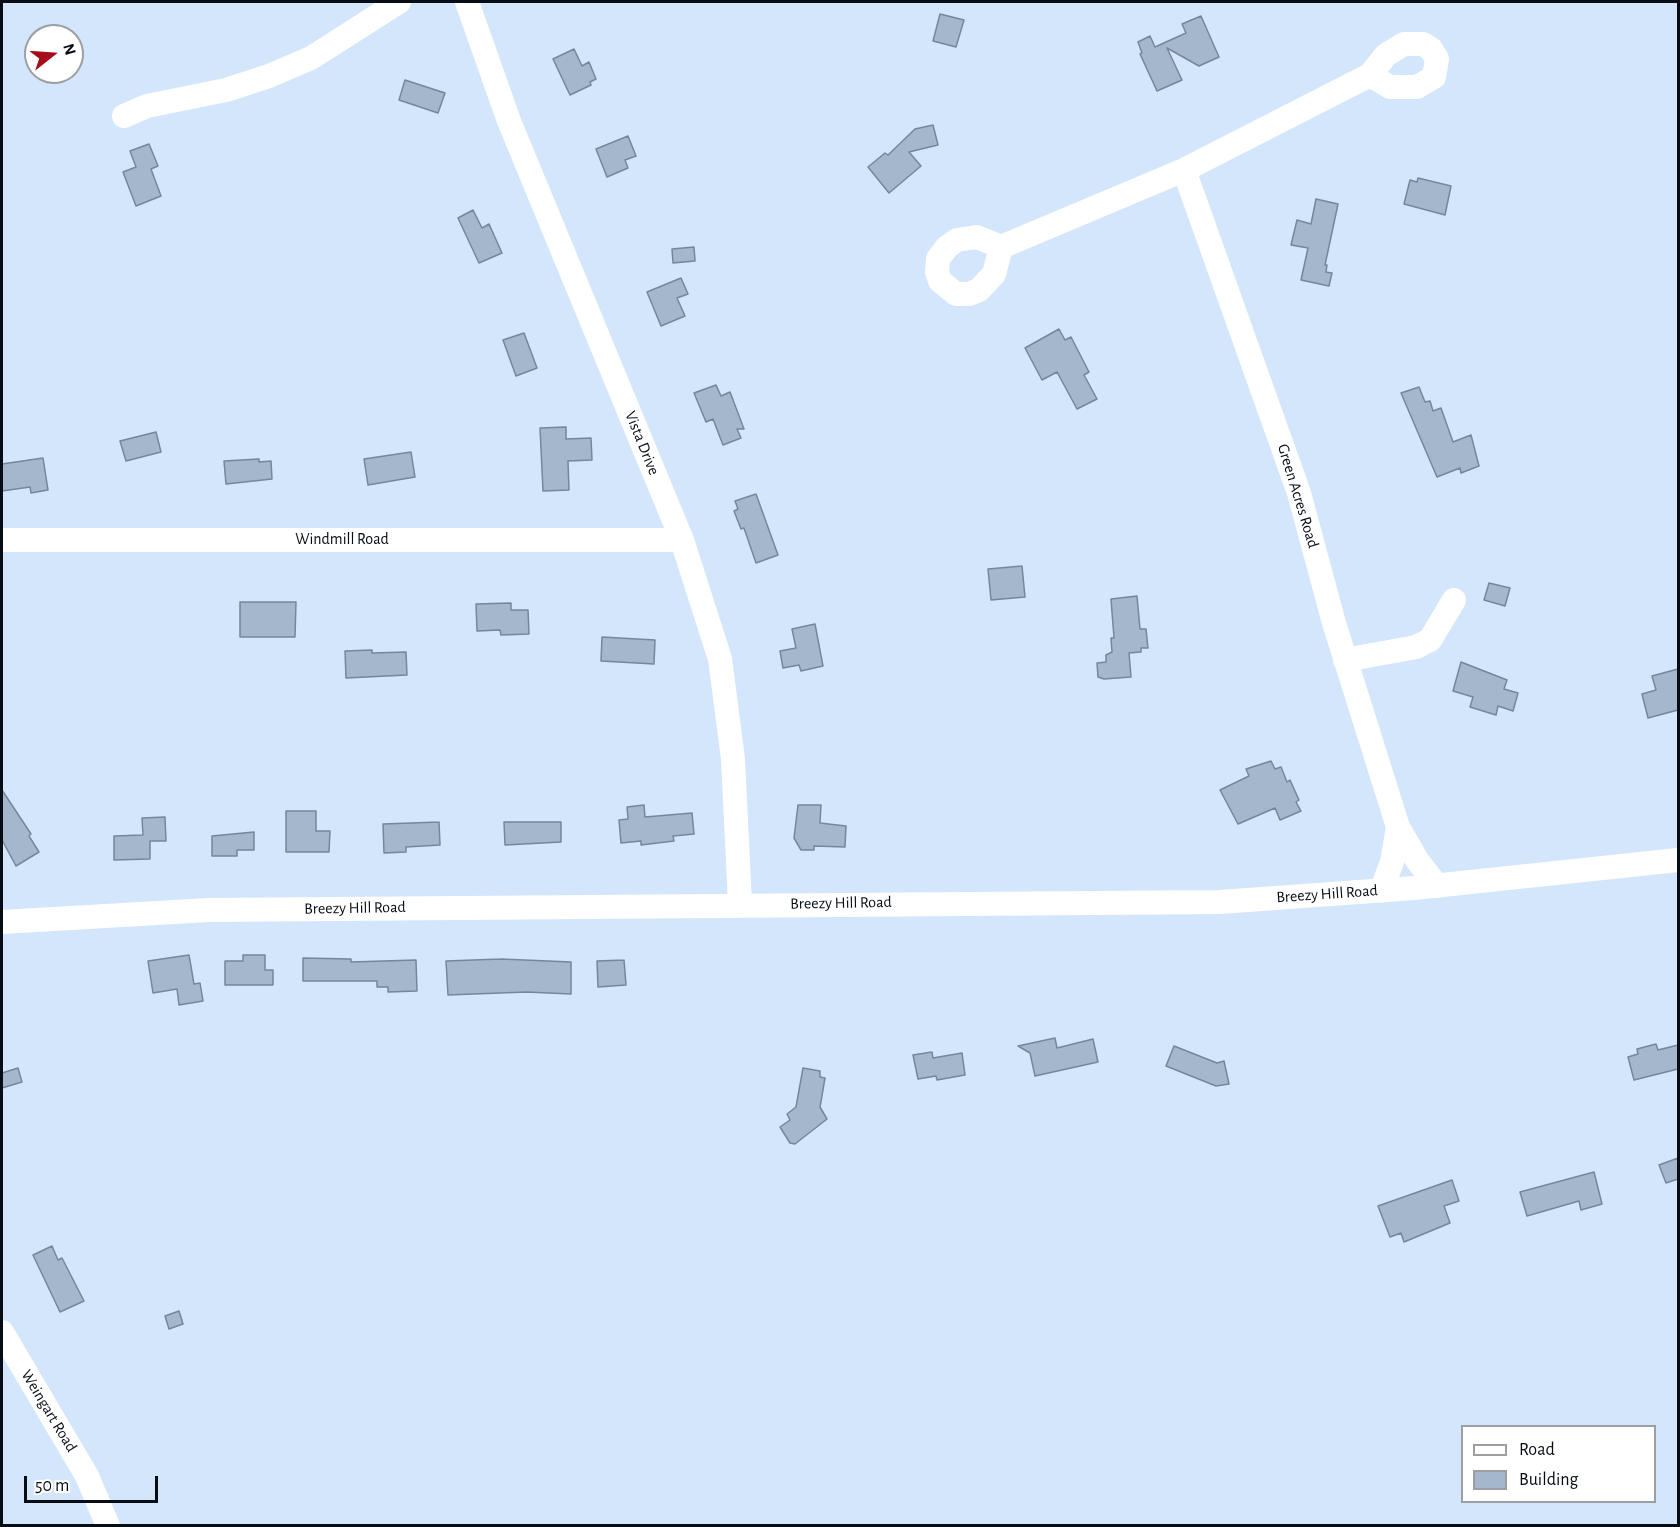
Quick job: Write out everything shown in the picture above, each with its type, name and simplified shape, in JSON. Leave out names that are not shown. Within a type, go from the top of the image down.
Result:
[{"type":"street","points":[[124,116],[147,106],[226,90],[269,76],[311,58],[399,2]]},
{"type":"street","name":"Vista Drive","points":[[468,2],[509,121],[682,540],[720,659],[733,759],[740,904]]},
{"type":"street","points":[[1001,247],[1185,170],[1370,75]]},
{"type":"street","name":"Green Acres Road","points":[[1185,170],[1299,493],[1345,660],[1398,827],[1417,860],[1437,886]]},
{"type":"street","name":"Windmill Road","points":[[2,540],[682,540]]},
{"type":"street","points":[[1345,660],[1416,647],[1430,640],[1454,600]]},
{"type":"street","name":"Green Acres Road","points":[[1381,891],[1392,862],[1398,827]]},
{"type":"street","name":"Breezy Hill Road","points":[[2,922],[209,910],[1220,902],[1437,886],[1678,860]]},
{"type":"street","name":"Weingart Road","points":[[2,1332],[87,1476],[108,1526]]},
{"type":"building","points":[[940,14],[964,20],[956,47],[933,41]]},
{"type":"building","points":[[1201,16],[1219,57],[1199,66],[1167,48],[1182,80],[1157,91],[1140,54],[1142,53],[1138,42],[1150,36],[1155,47],[1186,33],[1182,24]]},
{"type":"building","points":[[574,49],[582,66],[589,62],[596,79],[590,82],[591,85],[570,95],[553,59]]},
{"type":"building","points":[[405,80],[445,93],[438,113],[399,100]]},
{"type":"building","points":[[933,125],[938,145],[909,152],[921,166],[889,193],[868,167],[885,153],[888,155],[915,129]]},
{"type":"building","points":[[628,136],[636,156],[625,160],[628,168],[607,177],[596,149]]},
{"type":"building","points":[[149,144],[158,166],[151,169],[161,196],[136,206],[123,172],[136,167],[130,151]]},
{"type":"building","points":[[1418,178],[1451,186],[1445,215],[1404,204],[1410,180],[1417,182]]},
{"type":"building","points":[[1316,199],[1338,204],[1325,265],[1327,265],[1326,272],[1332,273],[1329,286],[1301,280],[1308,248],[1291,245],[1297,220],[1311,224]]},
{"type":"building","points":[[473,210],[482,228],[489,224],[502,253],[479,263],[458,218]]},
{"type":"building","points":[[694,247],[695,261],[673,263],[672,249]]},
{"type":"building","points":[[681,278],[688,294],[677,298],[685,316],[661,326],[647,292]]},
{"type":"building","points":[[1059,329],[1065,340],[1071,337],[1089,372],[1084,375],[1097,399],[1077,409],[1057,372],[1042,380],[1025,348]]},
{"type":"building","points":[[524,333],[537,368],[516,376],[503,340]]},
{"type":"building","points":[[716,385],[721,396],[730,392],[744,429],[737,429],[741,438],[723,445],[713,419],[706,422],[694,393]]},
{"type":"building","points":[[1419,387],[1425,402],[1430,401],[1433,411],[1441,408],[1453,442],[1471,435],[1479,466],[1461,473],[1460,468],[1437,477],[1401,393]]},
{"type":"building","points":[[566,427],[566,439],[591,438],[592,460],[568,461],[569,490],[543,491],[540,428]]},
{"type":"building","points":[[156,432],[161,452],[126,461],[120,441]]},
{"type":"building","points":[[411,452],[415,477],[368,485],[364,459]]},
{"type":"building","points":[[43,458],[48,490],[31,493],[30,487],[2,491],[2,464]]},
{"type":"building","points":[[259,459],[259,462],[271,461],[272,479],[226,484],[224,461]]},
{"type":"building","points":[[756,494],[778,555],[756,563],[744,528],[741,529],[734,511],[738,509],[735,501]]},
{"type":"building","points":[[1022,566],[1025,597],[991,600],[988,569]]},
{"type":"building","points":[[1489,583],[1510,588],[1505,606],[1484,600]]},
{"type":"building","points":[[1137,596],[1140,629],[1146,629],[1148,648],[1141,648],[1141,652],[1129,653],[1131,677],[1104,679],[1098,677],[1097,663],[1106,662],[1106,655],[1112,652],[1111,638],[1114,638],[1111,599]]},
{"type":"building","points":[[240,602],[296,602],[295,637],[240,637]]},
{"type":"building","points":[[511,603],[511,610],[528,610],[529,634],[501,635],[500,630],[477,631],[476,604]]},
{"type":"building","points":[[815,624],[823,666],[801,671],[799,665],[783,668],[780,651],[796,648],[792,629]]},
{"type":"building","points":[[602,637],[655,640],[654,664],[601,661]]},
{"type":"building","points":[[372,650],[372,653],[406,652],[407,675],[346,678],[345,651]]},
{"type":"building","points":[[1461,662],[1507,680],[1504,689],[1518,693],[1513,711],[1498,706],[1496,715],[1470,707],[1473,697],[1453,691]]},
{"type":"building","points":[[1678,669],[1678,710],[1648,718],[1642,694],[1656,690],[1652,676]]},
{"type":"building","points":[[1271,761],[1275,769],[1281,767],[1287,782],[1290,780],[1301,811],[1280,820],[1275,808],[1238,824],[1220,790],[1249,776],[1246,769]]},
{"type":"building","points":[[2,790],[31,834],[29,836],[39,852],[16,866],[2,840]]},
{"type":"building","points":[[644,805],[645,817],[692,813],[694,834],[673,836],[674,841],[641,845],[641,841],[621,843],[619,820],[628,819],[627,807]]},
{"type":"building","points":[[798,805],[821,805],[820,823],[846,826],[845,847],[814,846],[814,850],[801,850],[794,838]]},
{"type":"building","points":[[286,811],[316,811],[316,831],[330,831],[329,852],[286,852]]},
{"type":"building","points":[[165,817],[166,841],[150,841],[150,859],[114,860],[114,836],[143,835],[142,818]]},
{"type":"building","points":[[439,822],[440,845],[406,847],[406,852],[384,853],[383,824]]},
{"type":"building","points":[[504,822],[561,822],[561,842],[505,845]]},
{"type":"building","points":[[254,832],[254,850],[237,850],[237,856],[212,856],[212,836]]},
{"type":"building","points":[[189,955],[194,984],[200,983],[203,1001],[179,1005],[177,989],[153,993],[148,961]]},
{"type":"building","points":[[243,955],[265,955],[265,970],[273,970],[273,985],[225,985],[225,961],[243,961]]},
{"type":"building","points":[[303,958],[351,959],[351,962],[416,960],[417,991],[388,992],[388,987],[377,987],[377,981],[303,981]]},
{"type":"building","points":[[501,959],[571,962],[571,994],[526,992],[448,995],[446,961]]},
{"type":"building","points":[[624,960],[626,985],[598,987],[597,961]]},
{"type":"building","points":[[1055,1038],[1057,1048],[1093,1039],[1098,1062],[1035,1076],[1030,1053],[1018,1046]]},
{"type":"building","points":[[1656,1044],[1658,1050],[1678,1045],[1678,1069],[1634,1080],[1628,1057],[1638,1054],[1637,1049]]},
{"type":"building","points":[[1174,1046],[1217,1063],[1224,1061],[1229,1084],[1216,1086],[1166,1066]]},
{"type":"building","points":[[932,1052],[933,1058],[962,1053],[965,1075],[937,1080],[936,1076],[918,1079],[913,1055]]},
{"type":"building","points":[[18,1068],[22,1082],[2,1088],[2,1073]]},
{"type":"building","points":[[803,1068],[820,1071],[820,1077],[825,1078],[820,1107],[827,1119],[795,1144],[790,1143],[780,1127],[790,1120],[787,1114],[796,1107]]},
{"type":"building","points":[[1678,1158],[1678,1179],[1666,1183],[1659,1165]]},
{"type":"building","points":[[1594,1172],[1602,1204],[1581,1210],[1579,1201],[1527,1216],[1520,1192]]},
{"type":"building","points":[[1452,1180],[1459,1201],[1444,1206],[1450,1223],[1404,1242],[1401,1233],[1390,1237],[1378,1206]]},
{"type":"building","points":[[52,1246],[58,1260],[62,1258],[84,1301],[60,1312],[33,1255]]},
{"type":"building","points":[[179,1311],[183,1324],[169,1329],[165,1316]]}]
